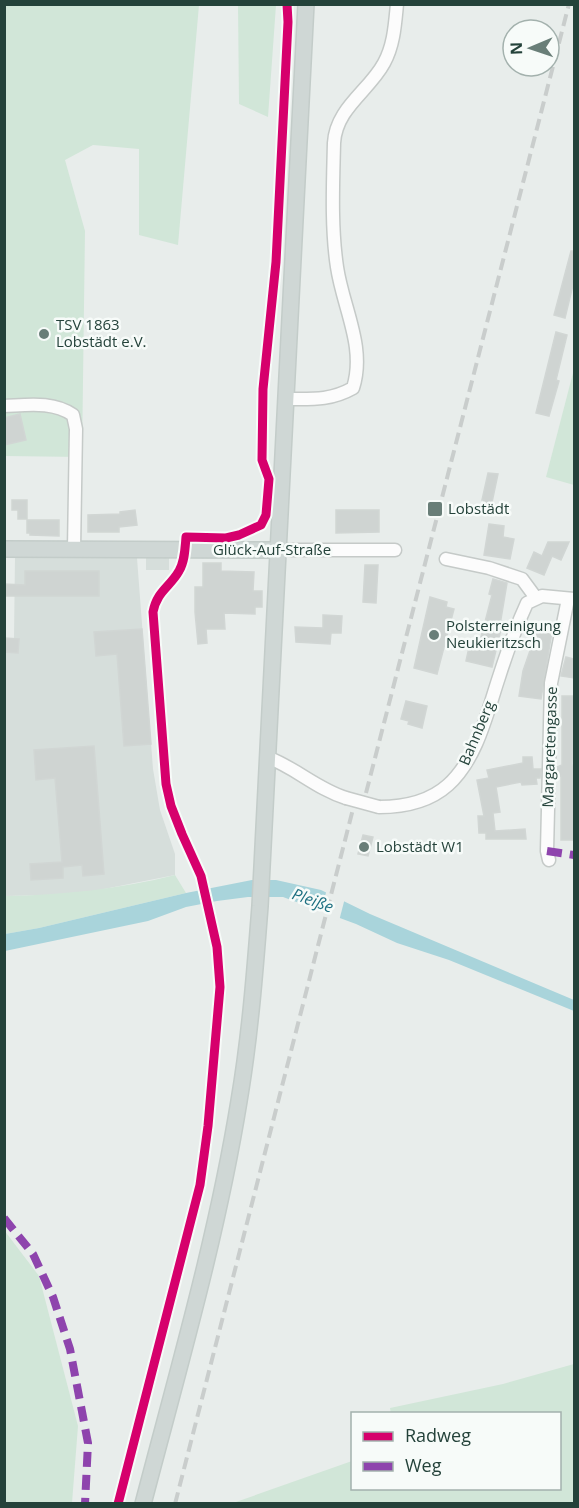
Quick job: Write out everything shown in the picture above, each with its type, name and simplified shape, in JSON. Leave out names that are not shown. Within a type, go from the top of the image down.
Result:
[{"type":"main road","points":[[143,1503],[216,1220],[237,1112],[252,1006],[264,838],[306,4]]},
{"type":"main road","name":"Glück-Auf-Straße","points":[[4,549],[278,550]]},
{"type":"street","points":[[285,399],[321,399],[340,396],[353,388],[358,373],[358,354],[337,268],[334,233],[334,140],[338,123],[347,109],[384,63],[393,38],[397,4]]},
{"type":"street","points":[[4,406],[51,405],[73,415],[76,429],[74,549]]},
{"type":"street","name":"Glück-Auf-Straße","points":[[278,550],[395,550]]},
{"type":"street","points":[[446,558],[489,568],[522,579],[536,598],[542,596],[571,599]]},
{"type":"street","name":"Bahnberg","points":[[267,757],[285,764],[329,793],[379,807],[397,807],[428,797],[447,786],[462,770],[487,713],[522,614],[527,603],[536,598]]},
{"type":"street","name":"Margaretengasse","points":[[549,860],[547,851],[550,702],[553,675],[571,599]]},
{"type":"shaded area","points":[[15,557],[137,558],[153,769],[160,810],[175,854],[175,875],[94,891],[5,896],[4,638],[14,638]]},
{"type":"shaded area","points":[[146,557],[169,557],[169,570],[146,570]]},
{"type":"green space","points":[[5,5],[199,5],[178,245],[139,235],[139,149],[93,145],[65,160],[85,231],[82,457],[5,456]]},
{"type":"green space","points":[[238,5],[276,5],[268,117],[239,104]]},
{"type":"green space","points":[[574,369],[574,485],[546,477]]},
{"type":"green space","points":[[175,875],[186,893],[5,934],[5,896],[91,890]]},
{"type":"green space","points":[[4,1230],[39,1276],[78,1426],[72,1503],[5,1503]]},
{"type":"green space","points":[[574,1364],[574,1503],[233,1503],[351,1461],[351,1490],[561,1490],[561,1412],[391,1412],[390,1408],[503,1384]]},
{"type":"water","name":"Pleiße","points":[[252,880],[276,880],[321,890],[370,914],[574,1000],[574,1011],[449,960],[397,943],[356,924],[283,897],[248,897],[186,907],[148,921],[5,951],[5,934]]},
{"type":"pier","points":[[327,889],[345,898],[339,921],[320,915]]},
{"type":"building","points":[[571,251],[574,251],[574,281],[565,318],[554,315]]},
{"type":"building","points":[[556,332],[567,335],[556,380],[559,381],[549,416],[536,413]]},
{"type":"building","points":[[20,414],[26,440],[4,445],[4,418]]},
{"type":"building","points":[[488,473],[498,474],[491,507],[483,505],[484,500],[482,500]]},
{"type":"building","points":[[12,500],[27,500],[27,519],[18,519],[18,510],[12,510]]},
{"type":"building","points":[[135,510],[137,525],[119,527],[119,532],[88,532],[88,515],[120,514],[120,512]]},
{"type":"building","points":[[336,510],[379,510],[379,532],[336,533]]},
{"type":"building","points":[[27,520],[59,520],[59,536],[30,535],[27,533]]},
{"type":"building","points":[[489,524],[504,526],[503,537],[514,539],[510,559],[484,555]]},
{"type":"building","points":[[548,542],[569,542],[561,560],[552,556],[544,575],[527,568],[534,552],[542,556]]},
{"type":"building","points":[[203,563],[221,563],[221,571],[254,572],[253,591],[262,591],[262,607],[255,607],[255,614],[224,613],[225,629],[206,629],[207,643],[198,644],[195,587],[203,587]]},
{"type":"building","points":[[365,565],[378,565],[376,603],[363,602]]},
{"type":"building","points":[[25,571],[99,571],[99,596],[4,596],[4,584],[25,585]]},
{"type":"building","points":[[493,579],[507,583],[500,625],[502,625],[492,667],[466,661],[470,643],[479,645],[492,595],[489,594]]},
{"type":"building","points":[[430,597],[447,602],[446,607],[454,609],[437,674],[414,668]]},
{"type":"building","points":[[323,615],[342,616],[341,633],[331,633],[330,644],[296,642],[295,627],[323,628]]},
{"type":"building","points":[[540,622],[553,625],[541,699],[519,696],[523,671]]},
{"type":"building","points":[[142,629],[151,744],[124,746],[117,654],[96,656],[94,632]]},
{"type":"building","points":[[4,638],[19,639],[18,653],[4,652]]},
{"type":"building","points":[[566,657],[574,659],[574,678],[561,676]]},
{"type":"building","points":[[562,696],[574,696],[572,765],[574,765],[574,840],[561,840],[561,776],[557,777],[557,767],[562,765]]},
{"type":"building","points":[[406,701],[427,706],[422,728],[408,724],[409,721],[401,719]]},
{"type":"building","points":[[94,746],[104,874],[83,876],[82,865],[63,867],[63,878],[31,880],[30,864],[62,862],[55,778],[36,780],[34,750]]},
{"type":"building","points":[[523,757],[532,757],[533,769],[541,769],[540,778],[536,778],[537,784],[522,785],[521,782],[496,787],[500,812],[493,813],[495,831],[525,829],[526,839],[486,839],[486,833],[479,833],[478,816],[484,816],[477,780],[489,778],[487,770],[523,763]]},
{"type":"building","name":"Lobstädt W1","points":[[363,835],[373,837],[368,856],[358,854]]},
{"type":"railway","points":[[366,793],[569,4]]},
{"type":"railway","points":[[175,1504],[353,809]]},
{"type":"marked path","points":[[547,851],[574,855]]},
{"type":"marked path","points":[[4,1218],[33,1254],[53,1297],[70,1349],[88,1443],[85,1504]]},
{"type":"cycle path","points":[[118,1504],[200,1185],[208,1126],[220,987],[217,947],[201,876],[171,806],[166,784],[153,612],[157,599],[181,567],[186,537],[226,538],[239,535],[261,525],[266,515],[269,479],[262,460],[263,389],[276,262],[287,4]]},
{"type":"place","name":"TSV 1863 Lobstädt e.V.","points":[[44,334]]},
{"type":"place","name":"Lobstädt","points":[[435,509]]},
{"type":"place","name":"Polsterreinigung Neukieritzsch","points":[[434,635]]},
{"type":"place","name":"Lobstädt W1","points":[[364,847]]}]
